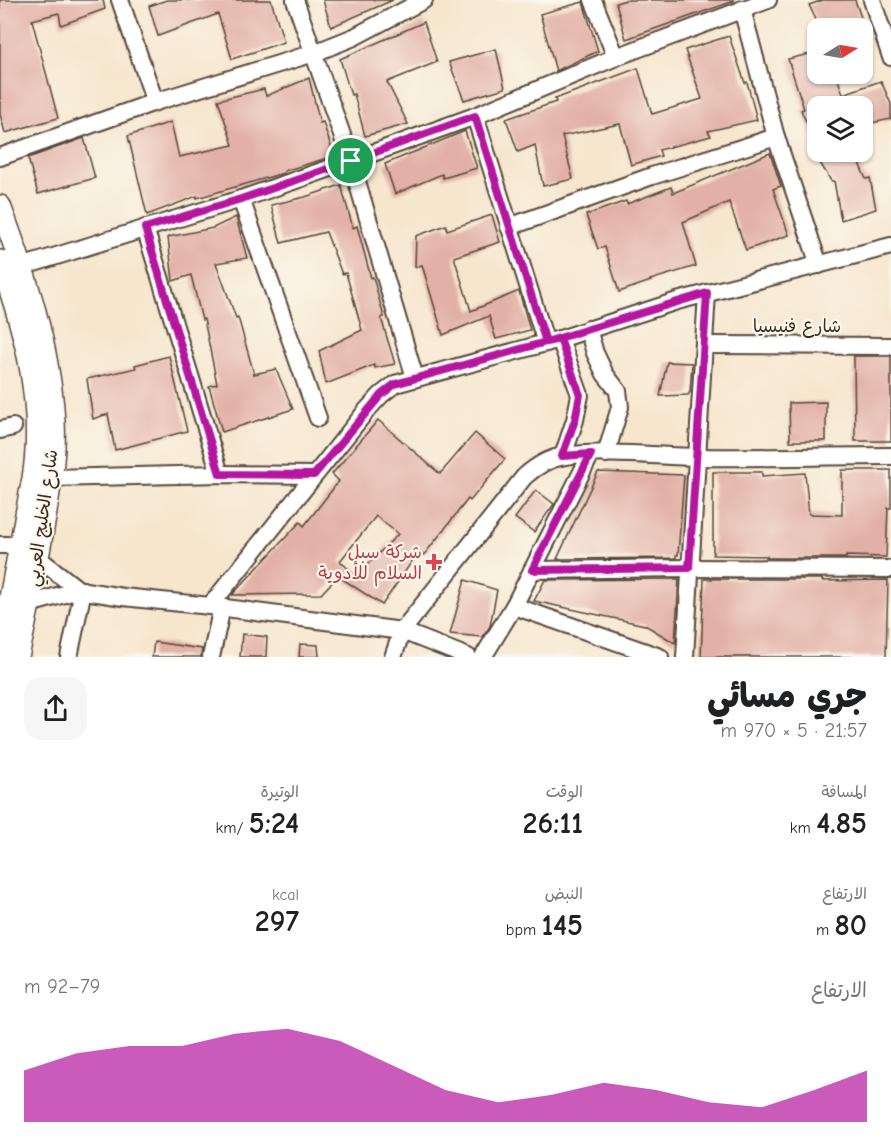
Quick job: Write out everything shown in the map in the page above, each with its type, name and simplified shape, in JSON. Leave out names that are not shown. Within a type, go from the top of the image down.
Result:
[{"type":"main road","name":"شارع الخليج العربي","points":[[0,206],[21,267],[45,351],[54,424],[51,478],[38,558],[14,590],[0,650]]},
{"type":"main road","name":"شارع الخليج العربي","points":[[0,261],[27,355],[37,413],[37,453],[10,545],[18,657]]},
{"type":"street","points":[[120,0],[155,102]]},
{"type":"street","points":[[295,0],[351,161],[416,378]]},
{"type":"street","points":[[0,157],[155,102],[314,53],[354,36],[424,0]]},
{"type":"street","points":[[593,0],[616,57]]},
{"type":"street","points":[[21,267],[241,199],[351,161],[475,116],[616,57],[768,0]]},
{"type":"street","points":[[872,0],[891,57]]},
{"type":"street","points":[[742,9],[776,136],[819,266]]},
{"type":"street","points":[[475,116],[509,227],[553,340],[580,395],[575,420],[562,456]]},
{"type":"street","points":[[509,227],[652,176],[776,136]]},
{"type":"street","points":[[241,199],[318,418]]},
{"type":"street","points":[[145,228],[220,474]]},
{"type":"street","points":[[211,657],[216,606],[314,475],[381,395],[395,384],[553,340],[707,293],[891,246]]},
{"type":"street","points":[[685,657],[707,293]]},
{"type":"street","points":[[483,657],[514,606],[598,454],[620,407],[618,391],[605,374],[595,353],[588,329]]},
{"type":"street","name":"شارع فنيسيا","points":[[704,345],[891,346]]},
{"type":"street","points":[[393,657],[402,631],[524,477],[536,467],[562,456],[598,454],[697,457],[891,456]]},
{"type":"street","points":[[51,478],[220,474],[314,475]]},
{"type":"street","points":[[38,558],[81,590]]},
{"type":"street","points":[[532,570],[891,569]]},
{"type":"street","points":[[14,590],[81,590],[402,631],[468,657]]},
{"type":"street","points":[[69,657],[81,590]]},
{"type":"street","points":[[514,606],[660,657]]},
{"type":"building","points":[[0,0],[103,0],[105,9],[61,25],[59,13],[32,20],[58,118],[5,133],[0,114]]},
{"type":"building","points":[[167,0],[271,0],[284,42],[232,59],[218,14],[158,36],[149,6]]},
{"type":"building","points":[[323,0],[393,0],[331,27]]},
{"type":"building","points":[[626,0],[734,1],[626,39],[616,3]]},
{"type":"building","points":[[823,0],[855,0],[861,18],[815,18],[809,5]]},
{"type":"building","points":[[583,2],[598,51],[556,71],[540,14]]},
{"type":"building","points":[[424,22],[437,62],[387,82],[408,124],[365,136],[354,94],[351,95],[340,59]]},
{"type":"building","points":[[729,36],[745,83],[747,82],[757,120],[708,131],[711,136],[659,150],[661,156],[631,165],[620,124],[562,136],[573,179],[543,186],[535,145],[518,152],[506,119],[556,102],[555,99],[638,68],[652,114],[702,99],[685,50]]},
{"type":"building","points":[[496,49],[505,88],[464,100],[449,62]]},
{"type":"building","points":[[807,55],[807,84],[840,84],[843,94],[881,81],[891,104],[891,119],[873,123],[873,96],[807,96],[807,123],[801,110],[804,109],[788,59]]},
{"type":"building","points":[[309,78],[320,123],[323,122],[334,156],[284,171],[284,173],[197,198],[197,196],[147,215],[128,136],[171,122],[179,157],[233,145],[218,100],[264,89],[266,96]]},
{"type":"building","points":[[465,131],[477,168],[443,178],[442,174],[395,194],[385,164]]},
{"type":"building","points":[[84,138],[95,178],[38,194],[28,158]]},
{"type":"building","points":[[770,153],[781,186],[773,189],[789,235],[746,250],[729,202],[683,222],[696,266],[619,292],[605,247],[598,249],[586,215],[626,201],[627,204],[671,187],[673,193]]},
{"type":"building","points":[[820,162],[858,162],[866,179],[870,178],[876,209],[841,220],[834,181],[831,181]]},
{"type":"building","points":[[341,185],[353,228],[357,226],[371,278],[373,277],[384,317],[381,318],[395,364],[375,368],[374,365],[326,384],[319,351],[362,330],[346,273],[342,274],[326,232],[281,243],[271,205]]},
{"type":"building","points":[[492,215],[500,242],[454,257],[471,311],[519,291],[530,330],[496,339],[489,316],[443,335],[422,265],[415,267],[416,236],[446,225],[447,230]]},
{"type":"building","points":[[236,217],[247,258],[216,263],[236,318],[238,317],[254,374],[276,369],[293,409],[222,432],[209,386],[217,384],[204,319],[202,320],[191,275],[173,281],[168,237],[213,228]]},
{"type":"building","points":[[169,356],[187,431],[115,450],[108,414],[93,419],[87,379],[136,368],[135,365]]},
{"type":"building","points":[[854,356],[891,356],[891,441],[855,441]]},
{"type":"building","points":[[667,362],[692,363],[688,395],[660,396]]},
{"type":"building","points":[[826,402],[826,441],[790,441],[789,403]]},
{"type":"building","points":[[378,420],[440,474],[475,433],[505,459],[470,501],[468,499],[424,555],[419,551],[382,605],[338,576],[321,594],[232,595],[300,522],[304,526],[339,481],[332,474]],"holes":[[[376,516],[398,534],[356,576],[340,561]]]},
{"type":"building","points":[[842,470],[891,470],[891,508],[888,508],[886,557],[767,558],[767,556],[713,555],[713,472],[762,472],[762,476],[805,473],[809,514],[842,515]]},
{"type":"building","points":[[598,472],[684,475],[676,558],[557,559]]},
{"type":"building","points":[[536,490],[554,504],[534,532],[515,518]]},
{"type":"building","points":[[679,579],[675,643],[645,625],[534,601],[545,580]]},
{"type":"building","points":[[704,579],[888,580],[886,657],[701,657]]},
{"type":"building","points":[[465,580],[497,590],[490,626],[483,637],[450,634]]},
{"type":"building","points":[[242,634],[267,637],[266,657],[240,657]]},
{"type":"building","points":[[154,642],[202,649],[201,657],[152,657]]},
{"type":"building","points":[[300,644],[318,645],[319,657],[299,657]]},
{"type":"place","name":"شركة سبل السلام للأدوية","points":[[434,562]]},
{"type":"route","points":[[475,116],[546,342],[707,293],[689,568],[532,570],[591,454],[562,456],[575,420],[580,395],[560,339],[395,384],[367,410],[314,475],[220,474],[145,228],[281,186],[351,161],[475,116]]}]
